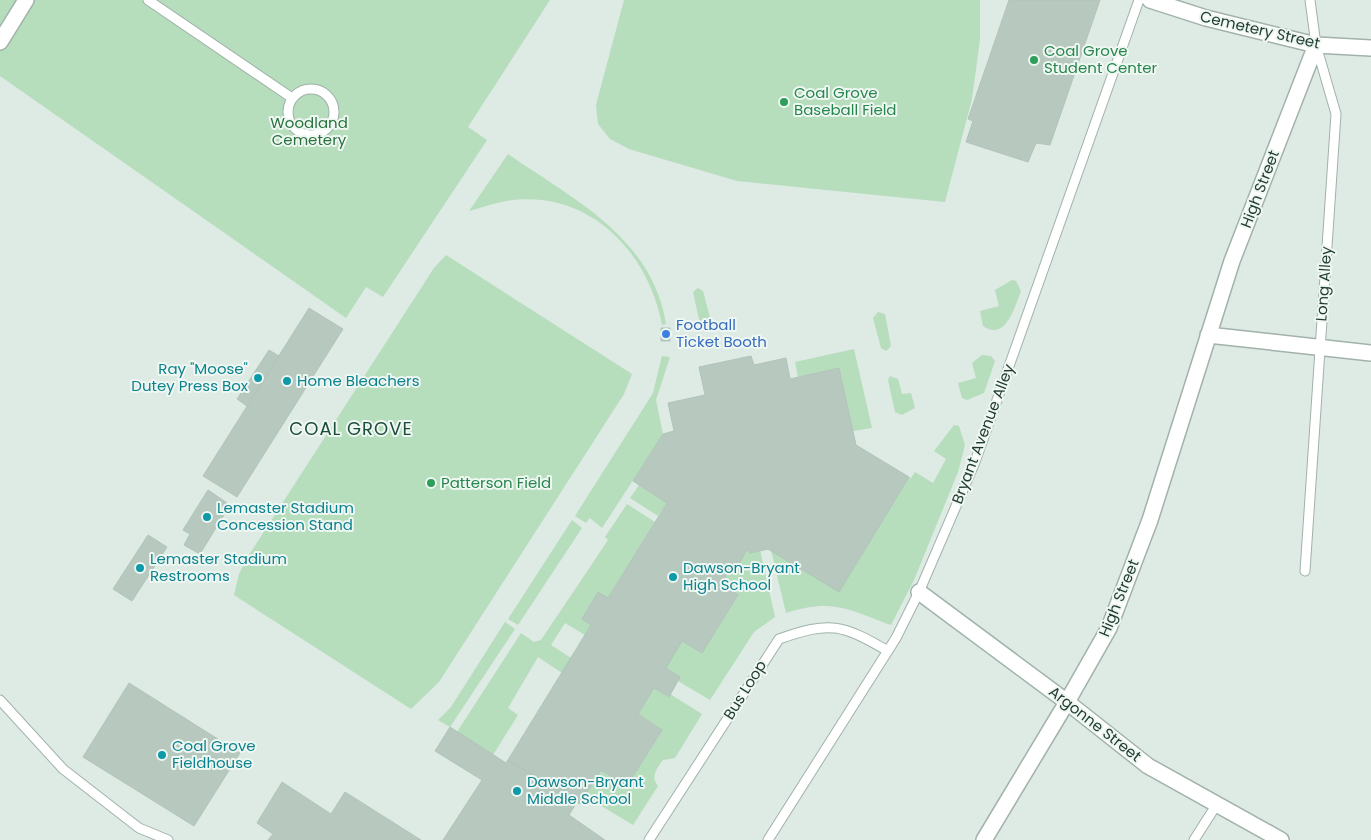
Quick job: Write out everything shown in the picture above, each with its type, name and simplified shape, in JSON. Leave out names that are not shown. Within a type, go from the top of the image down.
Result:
[{"type":"street","points":[[0,42],[26,0]]},
{"type":"street","name":"Cemetery Street","points":[[1150,0],[1206,18],[1316,45],[1371,48]]},
{"type":"street","name":"High Street","points":[[984,840],[1109,628],[1150,520],[1232,261],[1316,45]]},
{"type":"street","points":[[1208,335],[1371,353]]},
{"type":"street","name":"Argonne Street","points":[[919,592],[1067,702],[1148,766],[1281,840]]},
{"type":"lane","points":[[148,0],[292,98]]},
{"type":"lane","name":"Bryant Avenue Alley","points":[[768,840],[888,651],[919,592],[975,462],[1112,70],[1139,0]]},
{"type":"lane","name":"Long Alley","points":[[1305,570],[1336,114],[1316,45],[1310,0]]},
{"type":"lane","points":[[307,89],[316,89],[325,93],[334,108],[334,117],[330,126],[324,132],[315,135],[298,131],[291,124],[288,116],[288,106],[292,98],[299,92],[307,89]]},
{"type":"lane","name":"Bus Loop","points":[[649,840],[779,638],[805,630],[830,626],[854,631],[888,651]]},
{"type":"lane","points":[[0,700],[64,769],[139,828],[168,840]]},
{"type":"lane","points":[[1194,840],[1217,804]]},
{"type":"green space","name":"Woodland Cemetery","points":[[0,0],[550,0],[468,127],[487,140],[383,297],[366,287],[346,318],[0,76]]},
{"type":"green space","name":"Coal Grove Baseball Field","points":[[624,0],[980,0],[980,39],[972,99],[945,202],[737,181],[629,149],[610,139],[598,124],[596,105]]},
{"type":"green space","points":[[508,154],[583,205],[627,244],[645,267],[658,294],[666,324],[662,325],[655,298],[643,272],[628,249],[609,230],[587,215],[563,204],[535,200],[506,201],[469,211]]},
{"type":"green space","name":"Patterson Field","points":[[446,255],[632,374],[624,394],[439,682],[411,709],[234,595],[239,574],[247,558],[434,268]]},
{"type":"green space","points":[[1012,280],[1016,281],[1021,291],[1008,320],[1004,326],[998,329],[991,330],[983,326],[980,311],[999,306],[995,290]]},
{"type":"green space","points":[[698,288],[703,291],[711,321],[706,326],[700,324],[693,292]]},
{"type":"green space","points":[[878,312],[885,314],[891,346],[886,351],[881,348],[873,318]]},
{"type":"green space","points":[[854,349],[872,428],[853,431],[839,368],[798,377],[795,362]]},
{"type":"green space","points":[[982,355],[991,356],[995,361],[984,393],[967,400],[962,398],[958,383],[976,378],[972,363]]},
{"type":"green space","points":[[662,356],[670,357],[656,400],[663,434],[602,528],[590,518],[586,523],[575,516],[653,393]]},
{"type":"green space","points":[[890,376],[898,379],[902,394],[911,393],[915,408],[902,415],[895,412],[888,380]]},
{"type":"green space","points":[[954,425],[959,426],[965,445],[958,472],[914,580],[891,625],[839,607],[815,606],[786,613],[771,550],[839,591],[909,477],[911,478],[915,472],[933,483],[946,459],[934,451]]},
{"type":"green space","points":[[639,485],[667,503],[658,516],[630,498]]},
{"type":"green space","points":[[627,504],[655,522],[608,598],[582,619],[591,625],[585,635],[565,623],[551,645],[571,658],[562,673],[538,657],[508,708],[518,715],[493,755],[457,732],[521,633],[534,642],[541,640],[608,540],[605,537]]},
{"type":"green space","points":[[572,520],[582,528],[518,625],[508,619]]},
{"type":"green space","points":[[747,549],[750,553],[760,550],[775,617],[754,632],[710,700],[678,681],[680,677],[666,668],[682,641],[702,653],[738,596],[721,585],[730,569],[736,570]]},
{"type":"green space","points":[[505,622],[515,629],[450,727],[438,720],[451,707]]},
{"type":"green space","points":[[654,688],[668,697],[670,694],[702,714],[675,758],[663,760],[659,766],[654,776],[658,786],[633,825],[585,796],[601,770],[627,786],[662,730],[638,714]]},
{"type":"building","name":"Coal Grove Student Center","points":[[1009,0],[1100,0],[1050,145],[1036,143],[1028,162],[966,142],[973,121],[968,119]]},
{"type":"building","name":"Home Bleachers","points":[[309,308],[343,329],[237,497],[203,476]]},
{"type":"building","name":"Football Ticket Booth","points":[[661,328],[670,328],[670,341],[661,341]]},
{"type":"building","name":"Ray \"Moose\" Dutey Press Box","points":[[269,350],[279,356],[247,406],[237,399]]},
{"type":"building","name":"Dawson-Bryant High School","points":[[751,356],[754,365],[786,358],[790,379],[839,368],[856,445],[909,477],[839,592],[768,549],[750,553],[747,549],[736,570],[730,569],[721,585],[738,595],[702,653],[682,641],[666,668],[680,677],[669,697],[654,688],[638,714],[662,730],[627,786],[601,770],[580,804],[508,760],[591,625],[582,619],[598,592],[608,598],[667,503],[633,481],[663,434],[674,431],[668,403],[705,395],[699,367]]},
{"type":"building","name":"Lemaster Stadium Concession Stand","points":[[208,490],[230,505],[200,554],[184,545],[190,534],[183,530]]},
{"type":"building","name":"Lemaster Stadium Restrooms","points":[[148,535],[167,547],[132,601],[113,589]]},
{"type":"building","name":"Coal Grove Fieldhouse","points":[[129,683],[240,753],[194,826],[83,757]]},
{"type":"building","name":"Dawson-Bryant Middle School","points":[[450,727],[506,763],[508,760],[577,802],[569,815],[605,840],[443,840],[482,780],[435,751]]},
{"type":"building","points":[[282,782],[331,814],[345,792],[421,840],[268,840],[273,834],[257,823]]},
{"type":"place","name":"Coal Grove Student Center","points":[[1034,60]]},
{"type":"place","name":"Coal Grove Baseball Field","points":[[784,102]]},
{"type":"place","name":"Football Ticket Booth","points":[[666,334]]},
{"type":"place","name":"Ray \"Moose\" Dutey Press Box","points":[[258,378]]},
{"type":"place","name":"Home Bleachers","points":[[287,381]]},
{"type":"place","name":"Patterson Field","points":[[431,483]]},
{"type":"place","name":"Lemaster Stadium Concession Stand","points":[[207,517]]},
{"type":"place","name":"Lemaster Stadium Restrooms","points":[[140,568]]},
{"type":"place","name":"Dawson-Bryant High School","points":[[673,577]]},
{"type":"place","name":"Coal Grove Fieldhouse","points":[[162,755]]},
{"type":"place","name":"Dawson-Bryant Middle School","points":[[517,791]]},
{"type":"district","name":"COAL GROVE","points":[[351,429]]}]
